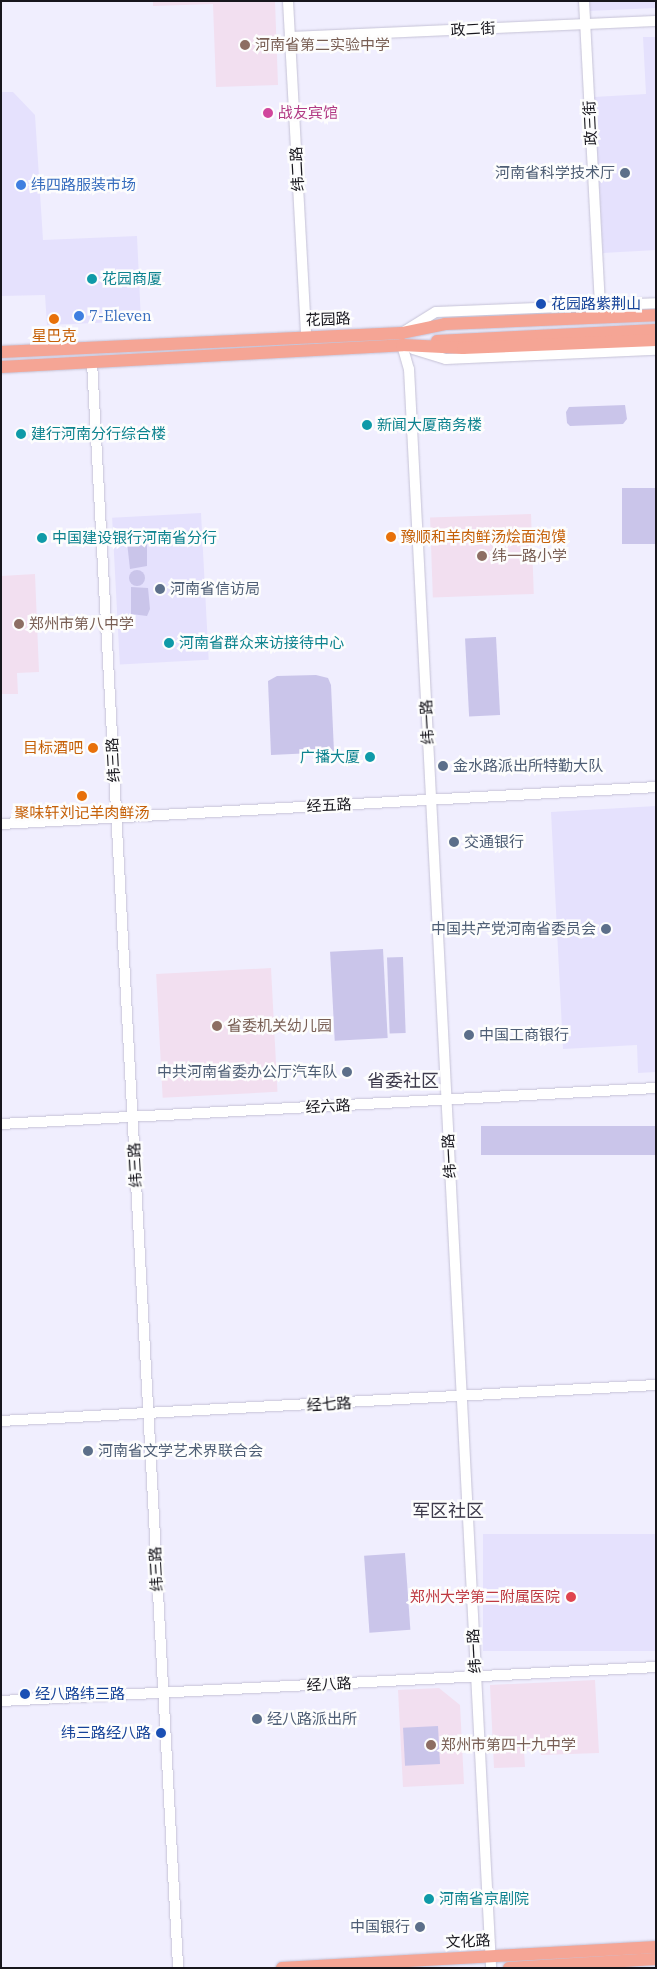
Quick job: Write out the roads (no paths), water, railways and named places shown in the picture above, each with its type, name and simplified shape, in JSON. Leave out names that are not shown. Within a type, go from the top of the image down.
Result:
[{"type":"main road","name":"花园路","points":[[1,366],[92,362],[402,339],[445,324],[656,315]]},
{"type":"main road","points":[[402,339],[656,321]]},
{"type":"main road","points":[[402,339],[447,339],[656,330]]},
{"type":"main road","name":"花园路","points":[[1,352],[306,336],[402,339],[464,348],[656,340]]},
{"type":"main road","name":"文化路","points":[[282,1968],[490,1962],[656,1947]]},
{"type":"main road","points":[[509,1968],[656,1960]]},
{"type":"street","name":"纬二路","points":[[288,1],[306,336]]},
{"type":"street","name":"政三街","points":[[584,1],[600,306]]},
{"type":"street","name":"政二街","points":[[290,37],[656,21]]},
{"type":"street","points":[[656,303],[436,312],[402,339],[446,358],[656,350]]},
{"type":"street","name":"纬一路","points":[[402,339],[408,369],[490,1962]]},
{"type":"street","name":"纬三路","points":[[92,362],[178,1968]]},
{"type":"street","name":"经五路","points":[[1,824],[656,787]]},
{"type":"street","name":"经六路","points":[[1,1124],[656,1088]]},
{"type":"street","name":"经七路","points":[[1,1421],[656,1385]]},
{"type":"street","name":"经八路","points":[[1,1700],[656,1667]]},
{"type":"place","name":"河南省第二实验中学","points":[[245,45]]},
{"type":"place","name":"战友宾馆","points":[[268,113]]},
{"type":"place","name":"河南省科学技术厅","points":[[625,173]]},
{"type":"place","name":"纬四路服装市场","points":[[21,185]]},
{"type":"place","name":"花园商厦","points":[[92,279]]},
{"type":"place","name":"花园路紫荆山","points":[[541,304]]},
{"type":"place","name":"7-Eleven","points":[[79,316]]},
{"type":"place","name":"星巴克","points":[[54,319]]},
{"type":"place","name":"新闻大厦商务楼","points":[[367,425]]},
{"type":"place","name":"建行河南分行综合楼","points":[[21,434]]},
{"type":"place","name":"豫顺和羊肉鲜汤烩面泡馍","points":[[391,537]]},
{"type":"place","name":"中国建设银行河南省分行","points":[[42,538]]},
{"type":"place","name":"纬一路小学","points":[[482,556]]},
{"type":"place","name":"河南省信访局","points":[[160,589]]},
{"type":"place","name":"郑州市第八中学","points":[[19,624]]},
{"type":"place","name":"河南省群众来访接待中心","points":[[169,643]]},
{"type":"place","name":"目标酒吧","points":[[93,748]]},
{"type":"place","name":"广播大厦","points":[[370,757]]},
{"type":"place","name":"金水路派出所特勤大队","points":[[443,766]]},
{"type":"place","name":"聚味轩刘记羊肉鲜汤","points":[[82,796]]},
{"type":"place","name":"交通银行","points":[[454,842]]},
{"type":"place","name":"中国共产党河南省委员会","points":[[606,929]]},
{"type":"place","name":"省委机关幼儿园","points":[[217,1026]]},
{"type":"place","name":"中国工商银行","points":[[469,1035]]},
{"type":"place","name":"中共河南省委办公厅汽车队","points":[[347,1072]]},
{"type":"place","name":"河南省文学艺术界联合会","points":[[88,1451]]},
{"type":"place","name":"郑州大学第二附属医院","points":[[571,1597]]},
{"type":"place","name":"经八路纬三路","points":[[25,1694]]},
{"type":"place","name":"经八路派出所","points":[[257,1719]]},
{"type":"place","name":"纬三路经八路","points":[[161,1733]]},
{"type":"place","name":"郑州市第四十九中学","points":[[431,1745]]},
{"type":"place","name":"河南省京剧院","points":[[429,1899]]},
{"type":"place","name":"中国银行","points":[[420,1927]]},
{"type":"district","name":"省委社区","points":[[403,1081]]},
{"type":"district","name":"军区社区","points":[[448,1511]]}]
